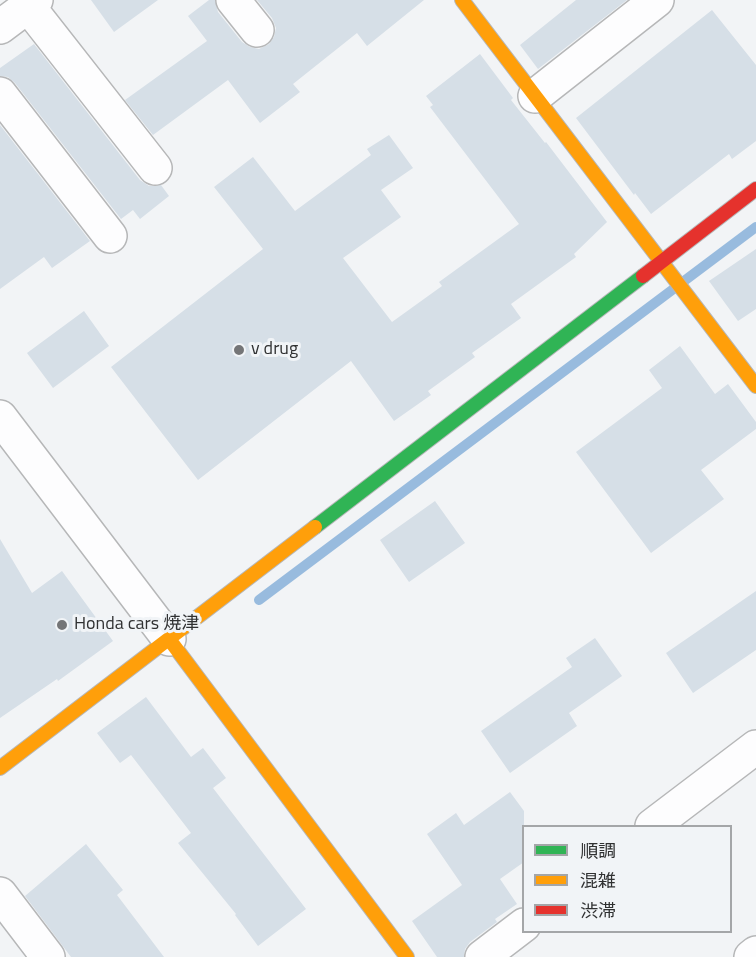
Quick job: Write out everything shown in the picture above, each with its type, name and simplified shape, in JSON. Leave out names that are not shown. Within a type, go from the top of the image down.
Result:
[{"type":"street","points":[[233,0],[257,30]]},
{"type":"street","points":[[462,0],[756,386]]},
{"type":"street","points":[[535,96],[657,0]]},
{"type":"street","points":[[0,27],[32,3],[155,168]]},
{"type":"street","points":[[0,94],[110,236]]},
{"type":"street","points":[[0,768],[756,189]]},
{"type":"street","points":[[0,417],[407,957]]},
{"type":"street","points":[[653,825],[756,747]]},
{"type":"street","points":[[0,894],[48,957]]},
{"type":"street","points":[[482,957],[522,927]]},
{"type":"street","points":[[751,957],[756,953]]},
{"type":"building","points":[[91,0],[158,0],[114,32]]},
{"type":"building","points":[[209,0],[215,0],[218,12],[242,42],[259,49],[269,44],[276,28],[272,18],[257,0],[424,0],[367,46],[357,33],[293,84],[300,92],[260,123],[228,80],[153,135],[125,100],[207,41],[188,16]]},
{"type":"building","points":[[576,0],[627,0],[538,69],[520,45]]},
{"type":"building","points":[[712,10],[756,65],[756,141],[732,159],[729,154],[651,214],[576,118]]},
{"type":"building","points":[[34,44],[140,180],[149,186],[161,185],[169,196],[140,219],[133,210],[121,219],[15,83],[8,77],[0,76],[0,68]]},
{"type":"building","points":[[480,54],[513,98],[511,100],[607,222],[574,254],[576,257],[511,304],[521,318],[472,353],[475,357],[428,391],[431,395],[394,421],[351,361],[198,480],[111,367],[263,249],[214,187],[253,157],[295,211],[371,155],[367,149],[389,135],[413,168],[381,190],[401,217],[343,258],[392,322],[442,286],[439,282],[519,224],[430,107],[433,105],[426,96]]},
{"type":"building","points":[[0,125],[90,241],[52,268],[44,257],[0,289]]},
{"type":"building","points":[[756,249],[756,309],[738,321],[709,281]]},
{"type":"building","points":[[84,311],[109,346],[53,388],[27,353]]},
{"type":"building","points":[[680,346],[715,394],[728,384],[756,422],[756,429],[701,470],[724,499],[651,553],[576,452],[662,388],[649,370]]},
{"type":"building","points":[[435,501],[465,543],[409,582],[380,540]]},
{"type":"building","points":[[0,539],[32,593],[62,571],[113,641],[58,681],[57,679],[0,718]]},
{"type":"building","points":[[756,591],[756,650],[693,693],[666,653]]},
{"type":"building","points":[[595,638],[622,676],[569,713],[577,726],[510,773],[481,731],[572,667],[566,658]]},
{"type":"building","points":[[146,697],[191,757],[203,748],[226,778],[213,788],[306,909],[258,946],[236,914],[178,843],[191,833],[131,755],[120,763],[97,733]]},
{"type":"building","points":[[510,792],[524,811],[522,863],[500,879],[517,904],[495,919],[497,922],[470,942],[465,949],[464,957],[437,957],[412,921],[462,885],[427,834],[456,813],[464,825]]},
{"type":"building","points":[[86,844],[123,890],[117,895],[164,957],[71,957],[25,896]]},
{"type":"waterway","points":[[259,600],[756,227]]},
{"type":"traffic: fast","points":[[315,527],[643,276]]},
{"type":"traffic: slow","points":[[462,0],[756,386]]},
{"type":"traffic: slow","points":[[0,768],[315,527]]},
{"type":"traffic: slow","points":[[169,639],[407,957]]},
{"type":"traffic: jam","points":[[643,276],[756,189]]},
{"type":"place","name":"v drug","points":[[239,350]]},
{"type":"place","name":"Honda cars 焼津","points":[[62,625]]}]
